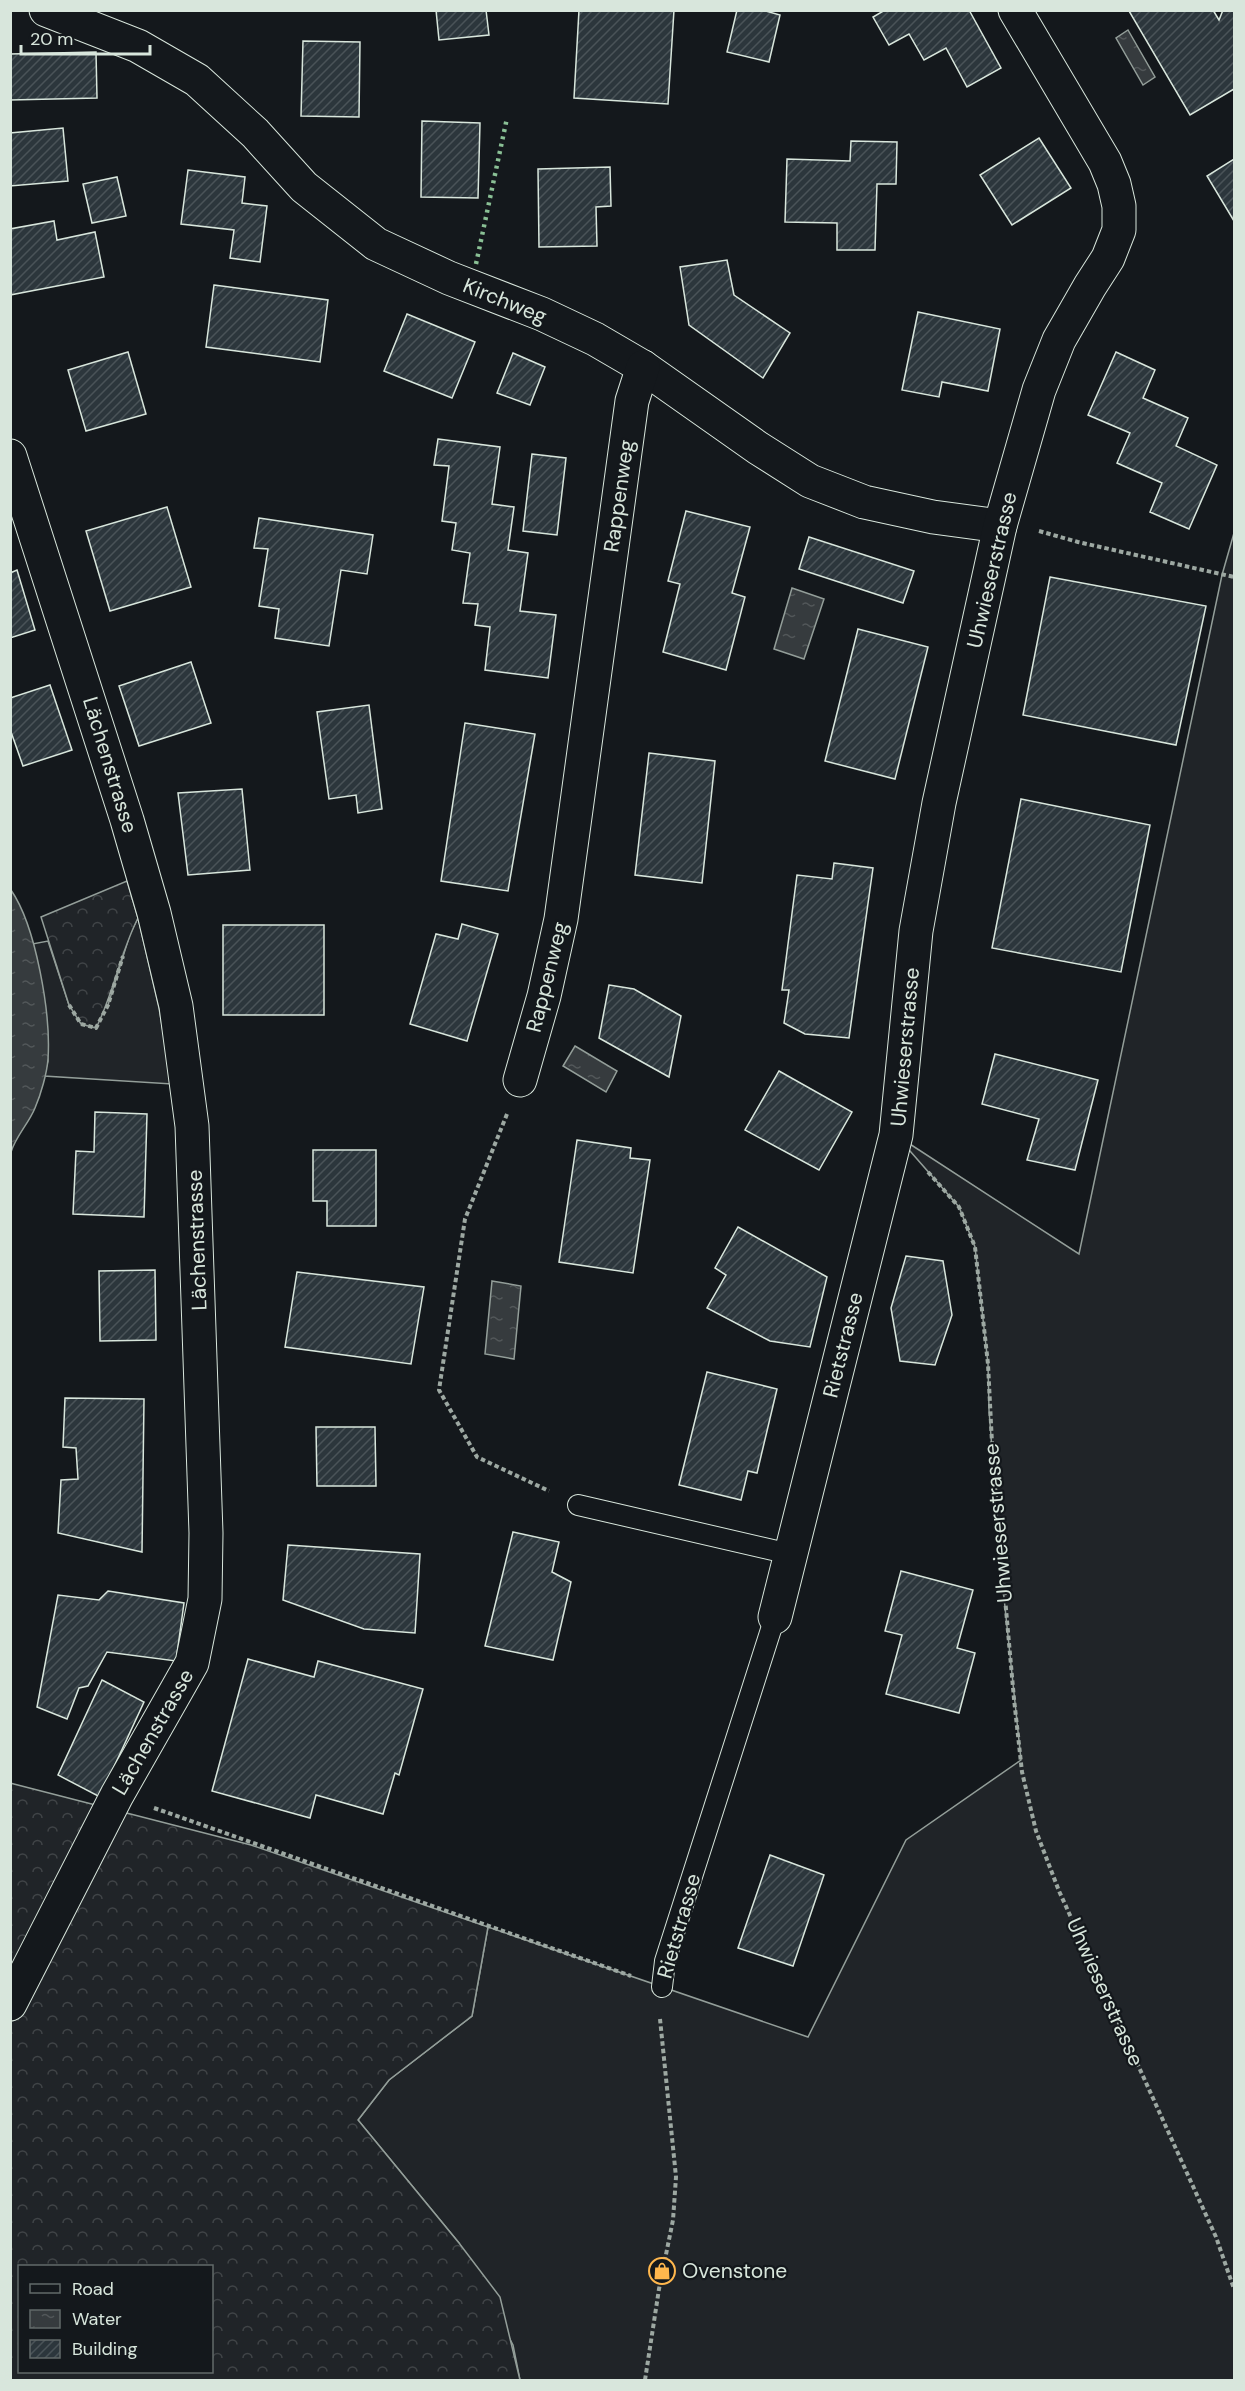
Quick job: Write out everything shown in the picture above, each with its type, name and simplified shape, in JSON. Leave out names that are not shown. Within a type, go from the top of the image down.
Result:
[{"type":"street","name":"Kirchweg","points":[[46,10],[138,46],[197,80],[255,133],[304,186],[376,244],[449,278],[585,334],[643,367],[758,448],[810,481],[864,502],[933,517],[1000,526]]},
{"type":"street","name":"Uhwieserstrasse","points":[[896,1135],[916,931],[939,803],[1000,526],[1039,390],[1059,340],[1108,258],[1119,230],[1119,206],[1114,184],[1105,162],[1023,13]]},
{"type":"street","name":"Rappenweg","points":[[520,1080],[544,996],[561,919],[633,401],[643,367]]},
{"type":"street","name":"Lächenstrasse","points":[[10,456],[128,820],[154,913],[176,1006],[192,1126],[206,1521],[206,1599],[192,1663],[117,1795],[10,2004]]},
{"type":"street","name":"Rietstrasse","points":[[775,1617],[896,1135]]},
{"type":"lane","points":[[578,1505],[790,1554]]},
{"type":"lane","name":"Rietstrasse","points":[[662,1987],[665,1961],[775,1617]]},
{"type":"path","points":[[1078,543],[1234,577]]},
{"type":"path","points":[[69,1005],[81,1024],[96,1028],[108,1005],[130,934],[138,918],[154,913]]},
{"type":"path","points":[[520,1080],[465,1219],[439,1390],[477,1457],[578,1505]]},
{"type":"path","name":"Uhwieserstrasse","points":[[896,1135],[959,1207],[975,1246],[988,1364],[994,1487],[1014,1699],[1022,1772],[1036,1832],[1059,1891],[1216,2237],[1234,2289]]},
{"type":"path","points":[[117,1795],[662,1987]]},
{"type":"path","name":"Rietstrasse","points":[[645,2380],[659,2289],[673,2220],[676,2177],[659,2007],[662,1987]]},
{"type":"green space","points":[[1234,533],[1234,2380],[520,2380],[513,2345],[459,2243],[358,2120],[389,2080],[472,2016],[488,1927],[808,2037],[906,1840],[1021,1760],[1001,1569],[989,1410],[988,1364],[975,1247],[959,1207],[896,1135],[1079,1254],[1222,575]]},
{"type":"green space","points":[[127,881],[138,918],[96,1028],[81,1024],[69,1005],[41,917]]},
{"type":"green space","points":[[138,918],[159,1008],[172,1084],[44,1076],[48,1061],[37,963],[32,944],[48,941],[69,1005],[108,1005],[130,934]]},
{"type":"green space","points":[[10,1783],[251,1845],[488,1927],[472,2016],[389,2080],[358,2120],[459,2243],[500,2297],[520,2380],[11,2380]]},
{"type":"water","points":[[1128,30],[1155,77],[1143,85],[1116,38]]},
{"type":"water","points":[[792,588],[824,599],[804,659],[774,649]]},
{"type":"water","points":[[11,890],[28,925],[40,971],[48,1040],[47,1065],[39,1096],[11,1152]]},
{"type":"water","points":[[575,1046],[617,1071],[606,1092],[563,1066]]},
{"type":"water","points":[[492,1281],[521,1286],[514,1359],[485,1354]]},
{"type":"building","points":[[436,10],[486,10],[489,35],[439,40]]},
{"type":"building","points":[[579,10],[674,10],[668,104],[574,98]]},
{"type":"building","points":[[737,10],[762,10],[780,15],[769,62],[727,52]]},
{"type":"building","points":[[885,10],[969,10],[1001,68],[967,87],[946,48],[924,60],[909,34],[889,45],[873,17]]},
{"type":"building","points":[[1213,10],[1219,20],[1223,10],[1234,10],[1234,89],[1190,115],[1129,11]]},
{"type":"building","points":[[303,41],[360,42],[359,117],[301,116]]},
{"type":"building","points":[[96,52],[97,98],[10,100],[10,54]]},
{"type":"building","points":[[422,121],[480,123],[478,198],[421,197]]},
{"type":"building","points":[[63,128],[68,181],[10,186],[10,133]]},
{"type":"building","points":[[1039,138],[1071,188],[1012,225],[980,175]]},
{"type":"building","points":[[851,141],[897,142],[896,184],[877,184],[875,250],[837,250],[837,223],[785,222],[787,159],[850,161]]},
{"type":"building","points":[[1234,159],[1234,221],[1207,176]]},
{"type":"building","points":[[610,167],[611,206],[596,207],[597,246],[539,247],[538,169]]},
{"type":"building","points":[[188,170],[245,177],[242,203],[267,206],[260,262],[230,258],[234,230],[181,224]]},
{"type":"building","points":[[117,177],[126,216],[92,223],[83,184]]},
{"type":"building","points":[[54,221],[57,240],[95,232],[104,277],[10,295],[10,229]]},
{"type":"building","points":[[727,260],[734,295],[790,333],[763,378],[689,325],[680,267]]},
{"type":"building","points":[[214,285],[328,300],[320,362],[206,347]]},
{"type":"building","points":[[918,312],[1000,329],[988,391],[942,382],[939,397],[902,390]]},
{"type":"building","points":[[407,314],[475,342],[452,398],[384,371]]},
{"type":"building","points":[[128,352],[146,414],[86,431],[68,370]]},
{"type":"building","points":[[1116,352],[1155,370],[1143,398],[1188,418],[1176,446],[1217,465],[1189,529],[1150,512],[1162,483],[1117,463],[1130,433],[1088,415]]},
{"type":"building","points":[[513,353],[545,367],[530,405],[497,393]]},
{"type":"building","points":[[438,439],[500,447],[492,504],[514,507],[508,550],[528,553],[520,611],[556,615],[548,678],[485,670],[490,627],[475,625],[478,604],[463,603],[470,553],[452,550],[456,523],[442,521],[449,466],[434,465]]},
{"type":"building","points":[[532,454],[566,458],[557,535],[523,531]]},
{"type":"building","points":[[167,507],[191,587],[110,611],[86,531]]},
{"type":"building","points":[[686,511],[750,527],[732,593],[745,597],[726,670],[663,652],[680,584],[668,581]]},
{"type":"building","points":[[259,518],[373,535],[367,574],[341,570],[329,646],[275,638],[279,609],[259,606],[268,549],[254,548]]},
{"type":"building","points":[[809,537],[914,571],[903,603],[799,569]]},
{"type":"building","points":[[17,570],[35,630],[10,638],[10,573]]},
{"type":"building","points":[[1050,577],[1206,606],[1176,745],[1023,715]]},
{"type":"building","points":[[858,629],[928,647],[895,779],[825,761]]},
{"type":"building","points":[[191,662],[211,723],[139,746],[119,686]]},
{"type":"building","points":[[50,685],[72,750],[23,766],[10,729],[10,698]]},
{"type":"building","points":[[369,705],[382,809],[358,813],[356,795],[329,799],[317,712]]},
{"type":"building","points":[[465,723],[535,734],[508,891],[441,881]]},
{"type":"building","points":[[649,753],[715,761],[702,883],[635,875]]},
{"type":"building","points":[[242,789],[250,870],[188,875],[178,793]]},
{"type":"building","points":[[1021,799],[1150,825],[1121,972],[992,948]]},
{"type":"building","points":[[834,863],[873,868],[849,1038],[805,1034],[784,1023],[789,990],[782,990],[797,875],[832,879]]},
{"type":"building","points":[[462,924],[498,934],[467,1041],[410,1024],[436,934],[458,939]]},
{"type":"building","points":[[223,925],[324,925],[324,1015],[223,1015]]},
{"type":"building","points":[[609,985],[634,989],[681,1016],[669,1077],[599,1038]]},
{"type":"building","points":[[995,1054],[1098,1080],[1075,1170],[1027,1160],[1039,1119],[982,1104]]},
{"type":"building","points":[[779,1071],[852,1112],[819,1170],[745,1130]]},
{"type":"building","points":[[95,1112],[147,1114],[144,1217],[73,1214],[76,1151],[94,1152]]},
{"type":"building","points":[[577,1140],[631,1148],[630,1158],[650,1160],[633,1273],[559,1262]]},
{"type":"building","points":[[313,1150],[376,1150],[376,1226],[327,1226],[327,1201],[313,1201]]},
{"type":"building","points":[[738,1227],[827,1277],[810,1347],[770,1341],[707,1308],[726,1275],[715,1268]]},
{"type":"building","points":[[906,1256],[943,1261],[952,1315],[935,1365],[900,1361],[891,1308]]},
{"type":"building","points":[[155,1270],[156,1340],[100,1341],[99,1271]]},
{"type":"building","points":[[297,1272],[424,1287],[411,1364],[285,1347]]},
{"type":"building","points":[[707,1372],[777,1389],[757,1473],[748,1471],[741,1500],[679,1485]]},
{"type":"building","points":[[65,1398],[144,1399],[142,1552],[58,1533],[61,1480],[78,1479],[76,1448],[63,1447]]},
{"type":"building","points":[[316,1427],[375,1427],[376,1486],[317,1486]]},
{"type":"building","points":[[513,1532],[559,1542],[552,1572],[571,1582],[553,1660],[485,1646]]},
{"type":"building","points":[[288,1545],[420,1554],[415,1633],[364,1629],[283,1600]]},
{"type":"building","points":[[901,1571],[973,1590],[957,1648],[975,1653],[959,1713],[886,1694],[902,1635],[885,1631]]},
{"type":"building","points":[[108,1591],[184,1603],[176,1661],[107,1652],[88,1686],[79,1688],[67,1719],[37,1707],[58,1595],[99,1600]]},
{"type":"building","points":[[248,1659],[314,1677],[318,1661],[423,1689],[399,1775],[395,1773],[383,1814],[316,1795],[310,1818],[212,1791]]},
{"type":"building","points":[[102,1680],[144,1702],[100,1797],[58,1775]]},
{"type":"building","points":[[770,1855],[824,1875],[793,1966],[738,1948]]},
{"type":"hedge","points":[[476,264],[507,118]]},
{"type":"place","name":"Ovenstone","points":[[662,2271]]}]
